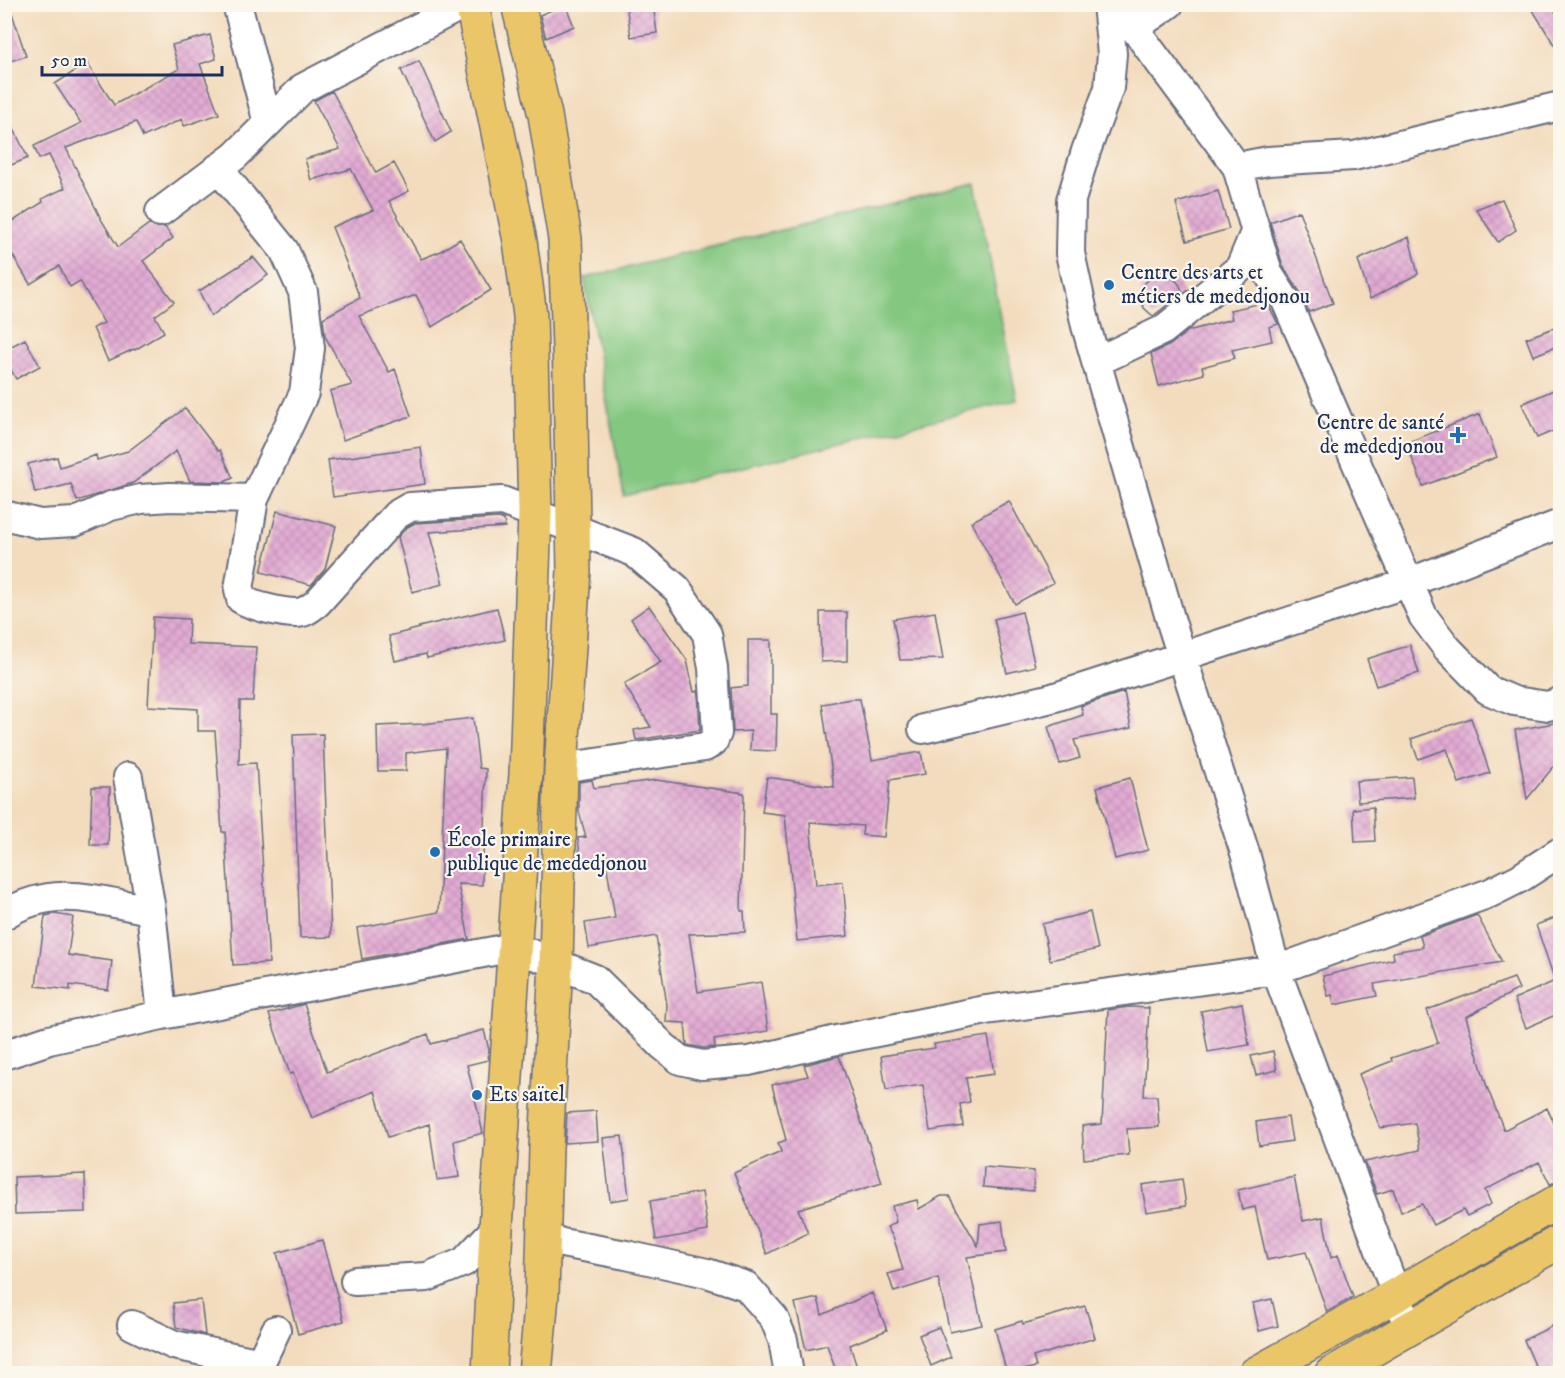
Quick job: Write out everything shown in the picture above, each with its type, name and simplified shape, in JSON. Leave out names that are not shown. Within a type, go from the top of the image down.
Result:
[{"type":"main road","points":[[472,4],[520,241],[530,315],[535,513],[526,773],[513,947],[489,1374]]},
{"type":"main road","points":[[518,4],[545,115],[565,239],[574,571],[561,768],[556,964],[546,1148],[542,1295],[535,1374]]},
{"type":"main road","points":[[1255,1374],[1560,1200]]},
{"type":"main road","points":[[1331,1374],[1560,1241]]},
{"type":"street","points":[[237,4],[268,123]]},
{"type":"street","points":[[160,212],[251,141],[303,88],[464,4]]},
{"type":"street","points":[[1107,4],[1134,28],[1237,166],[1268,273],[1286,301],[1423,616],[1447,648],[1488,690],[1515,701],[1548,706],[1560,702]]},
{"type":"street","points":[[1107,4],[1112,54],[1109,88],[1071,200],[1070,253],[1095,362],[1172,625],[1245,853],[1276,970],[1409,1329]]},
{"type":"street","points":[[1134,28],[1168,4]]},
{"type":"street","points":[[1237,166],[1268,161],[1354,156],[1560,106]]},
{"type":"street","points":[[218,168],[284,250],[303,292],[310,348],[304,393],[254,498],[239,589],[241,598],[249,604],[296,613],[308,611],[396,515],[410,507],[502,501],[634,552],[677,589],[707,634],[713,668],[717,733],[713,742],[705,747],[561,768]]},
{"type":"street","points":[[1095,362],[1163,330],[1240,268],[1256,230]]},
{"type":"street","points":[[4,515],[40,524],[75,522],[111,506],[141,500],[170,497],[254,498]]},
{"type":"street","points":[[923,729],[1052,698],[1183,656],[1408,583],[1560,524]]},
{"type":"street","points":[[128,777],[151,910],[162,1015]]},
{"type":"street","points":[[4,1055],[50,1040],[162,1015],[513,947],[595,979],[680,1060],[702,1065],[748,1061],[832,1041],[986,1010],[1276,970],[1490,893],[1520,878],[1560,852]]},
{"type":"street","points":[[4,915],[18,906],[38,899],[61,895],[151,910]]},
{"type":"street","points":[[355,1281],[427,1277],[464,1262],[496,1228]]},
{"type":"street","points":[[544,1237],[562,1243],[626,1254],[706,1273],[746,1286],[774,1318],[783,1340],[789,1374]]},
{"type":"street","points":[[132,1325],[174,1345],[258,1368],[276,1330]]},
{"type":"green space","points":[[975,183],[1017,400],[624,496],[584,278]]},
{"type":"building","points":[[4,4],[9,4],[26,56],[4,63]]},
{"type":"building","points":[[565,4],[574,26],[546,38],[540,15]]},
{"type":"building","points":[[626,4],[653,4],[657,33],[631,37]]},
{"type":"building","points":[[1529,4],[1551,4],[1560,19],[1560,54]]},
{"type":"building","points":[[210,35],[216,59],[200,64],[219,114],[184,126],[182,119],[143,137],[136,122],[66,148],[102,221],[118,247],[149,224],[154,227],[165,227],[173,238],[143,261],[174,302],[155,316],[164,332],[135,350],[108,361],[93,328],[104,323],[80,281],[70,287],[59,266],[30,284],[4,241],[4,227],[43,202],[42,199],[65,188],[49,155],[39,159],[34,146],[81,123],[55,84],[87,63],[114,105],[179,69],[172,45]]},
{"type":"building","points":[[419,61],[451,132],[435,142],[401,70]]},
{"type":"building","points":[[332,91],[376,173],[394,163],[409,191],[389,201],[421,259],[439,252],[460,239],[491,290],[432,327],[416,295],[359,316],[389,372],[395,369],[411,416],[343,440],[330,391],[352,385],[325,336],[323,318],[360,298],[332,227],[373,210],[351,169],[311,180],[305,159],[340,149],[314,101]]},
{"type":"building","points":[[4,109],[28,158],[4,168]]},
{"type":"building","points":[[1218,191],[1229,229],[1187,241],[1176,203]]},
{"type":"building","points":[[1502,199],[1516,230],[1498,242],[1476,209]]},
{"type":"building","points":[[1299,211],[1333,303],[1309,312],[1300,292],[1283,266],[1270,222]]},
{"type":"building","points":[[1409,237],[1418,274],[1370,299],[1358,260]]},
{"type":"building","points":[[253,257],[268,275],[211,316],[199,291]]},
{"type":"building","points":[[1158,275],[1173,278],[1183,293],[1153,316],[1144,308],[1141,292],[1144,284],[1150,278]]},
{"type":"building","points":[[1267,302],[1278,324],[1269,327],[1272,341],[1232,350],[1235,358],[1202,367],[1204,374],[1159,386],[1151,354],[1170,345],[1188,331],[1232,319],[1230,310]]},
{"type":"building","points":[[1554,328],[1560,345],[1533,356],[1526,338]]},
{"type":"building","points":[[25,339],[40,366],[16,379],[4,357],[4,350]]},
{"type":"building","points":[[1560,387],[1560,428],[1537,438],[1522,404]]},
{"type":"building","points":[[185,408],[218,451],[220,450],[233,478],[224,482],[190,481],[176,451],[133,483],[77,501],[71,484],[35,493],[28,464],[57,457],[60,467],[96,455],[97,460],[128,451]]},
{"type":"building","points":[[1480,414],[1497,457],[1423,486],[1406,443]]},
{"type":"building","points":[[421,447],[425,484],[333,497],[328,460]]},
{"type":"building","points":[[1009,501],[1053,583],[1015,604],[971,522]]},
{"type":"building","points":[[277,511],[336,526],[325,569],[311,585],[261,572]]},
{"type":"building","points":[[499,518],[504,520],[505,527],[429,532],[443,584],[412,592],[398,537],[406,528],[415,523]]},
{"type":"building","points":[[649,606],[687,660],[694,692],[698,691],[700,730],[636,740],[634,730],[651,727],[624,684],[661,662],[631,619]]},
{"type":"building","points":[[497,608],[505,640],[427,658],[426,654],[395,661],[389,636]]},
{"type":"building","points":[[820,612],[847,612],[847,661],[821,662]]},
{"type":"building","points":[[935,612],[943,659],[900,660],[893,619]]},
{"type":"building","points":[[1022,612],[1035,666],[1007,673],[994,619]]},
{"type":"building","points":[[153,617],[189,619],[188,644],[256,647],[253,701],[240,701],[239,764],[256,763],[269,963],[233,965],[225,832],[222,832],[215,731],[198,731],[198,709],[148,706]]},
{"type":"building","points":[[748,640],[771,640],[771,714],[777,714],[776,751],[750,750],[751,731],[733,732],[731,688],[748,686]]},
{"type":"building","points":[[1410,645],[1419,673],[1376,686],[1367,659]]},
{"type":"building","points":[[1124,692],[1131,728],[1074,740],[1080,758],[1060,764],[1048,727],[1083,715],[1081,706]]},
{"type":"building","points":[[860,699],[872,760],[921,752],[925,774],[890,780],[884,837],[862,835],[863,826],[810,822],[816,885],[843,882],[848,936],[797,941],[785,815],[762,812],[767,777],[834,787],[822,704]]},
{"type":"building","points":[[473,718],[479,768],[486,769],[482,885],[458,884],[469,939],[362,959],[357,928],[439,912],[446,748],[406,753],[406,771],[378,771],[377,726]]},
{"type":"building","points":[[1471,718],[1490,773],[1459,783],[1447,749],[1418,759],[1411,739]]},
{"type":"building","points":[[1560,722],[1560,759],[1527,799],[1515,730]]},
{"type":"building","points":[[323,734],[331,937],[300,938],[293,735]]},
{"type":"building","points":[[1412,777],[1414,798],[1358,802],[1356,781]]},
{"type":"building","points":[[1130,778],[1148,850],[1115,859],[1097,787]]},
{"type":"building","points":[[592,780],[594,788],[656,780],[744,793],[741,911],[744,911],[745,932],[689,934],[698,992],[761,982],[768,1031],[714,1040],[715,1047],[703,1048],[687,1045],[685,1023],[666,1022],[667,1005],[656,936],[589,948],[585,923],[615,918],[606,862],[581,865],[578,838],[586,837],[579,812],[579,782]]},
{"type":"building","points":[[92,787],[110,787],[108,845],[90,845]]},
{"type":"building","points":[[1373,807],[1375,841],[1355,842],[1353,809]]},
{"type":"building","points":[[1090,912],[1098,949],[1050,960],[1042,924]]},
{"type":"building","points":[[55,914],[73,917],[68,955],[112,961],[108,990],[70,985],[70,990],[36,986],[45,916]]},
{"type":"building","points":[[1477,915],[1502,962],[1374,984],[1377,996],[1334,1005],[1332,995],[1328,996],[1323,976],[1394,959],[1393,952],[1423,947],[1420,936]]},
{"type":"building","points":[[1560,916],[1560,1013],[1526,1028],[1514,999],[1555,981],[1536,925]]},
{"type":"building","points":[[1514,978],[1519,989],[1466,1017],[1487,1087],[1504,1130],[1547,1108],[1560,1136],[1560,1181],[1550,1184],[1539,1162],[1485,1190],[1491,1204],[1467,1216],[1463,1210],[1433,1225],[1422,1204],[1401,1212],[1393,1189],[1377,1194],[1365,1162],[1420,1150],[1415,1123],[1380,1128],[1359,1074],[1392,1061],[1391,1058],[1438,1043],[1427,1010]]},
{"type":"building","points":[[1242,1003],[1249,1045],[1208,1052],[1201,1011]]},
{"type":"building","points":[[304,1004],[327,1072],[428,1034],[431,1044],[484,1030],[489,1050],[488,1060],[467,1065],[483,1133],[454,1141],[459,1177],[437,1180],[429,1124],[388,1137],[375,1091],[312,1118],[293,1073],[290,1074],[269,1014]]},
{"type":"building","points":[[1129,1007],[1149,1008],[1144,1096],[1157,1096],[1159,1127],[1127,1129],[1129,1155],[1084,1159],[1082,1126],[1102,1124],[1108,1010]]},
{"type":"building","points":[[988,1036],[994,1074],[966,1078],[970,1102],[960,1104],[963,1126],[930,1131],[923,1085],[886,1090],[881,1056],[935,1048],[934,1044]]},
{"type":"building","points":[[1273,1051],[1277,1070],[1256,1075],[1251,1056]]},
{"type":"building","points":[[839,1056],[882,1183],[798,1209],[808,1233],[767,1254],[734,1173],[781,1152],[778,1143],[786,1140],[772,1085],[808,1076],[804,1065]]},
{"type":"building","points":[[596,1111],[598,1141],[565,1143],[567,1113]]},
{"type":"building","points":[[1288,1117],[1292,1141],[1259,1146],[1256,1122]]},
{"type":"building","points":[[622,1136],[629,1198],[610,1201],[603,1138]]},
{"type":"building","points":[[984,1167],[1034,1171],[1033,1191],[983,1187]]},
{"type":"building","points":[[85,1174],[86,1212],[15,1214],[14,1177]]},
{"type":"building","points":[[1294,1177],[1303,1221],[1323,1217],[1331,1258],[1338,1255],[1353,1297],[1327,1312],[1306,1252],[1267,1260],[1255,1207],[1242,1210],[1238,1190]]},
{"type":"building","points":[[1182,1179],[1186,1206],[1146,1212],[1142,1185]]},
{"type":"building","points":[[702,1192],[708,1231],[656,1240],[650,1201]]},
{"type":"building","points":[[941,1196],[949,1196],[978,1246],[980,1224],[1002,1221],[1006,1252],[967,1257],[982,1325],[950,1332],[938,1278],[894,1292],[888,1274],[903,1270],[894,1239],[887,1227],[896,1222],[892,1206],[917,1200],[919,1209]]},
{"type":"building","points":[[322,1240],[344,1321],[298,1334],[277,1253]]},
{"type":"building","points":[[872,1293],[887,1330],[850,1345],[859,1374],[837,1374],[827,1345],[806,1350],[795,1303],[818,1298],[822,1315]]},
{"type":"building","points":[[1272,1299],[1278,1326],[1259,1331],[1253,1303]]},
{"type":"building","points":[[201,1300],[205,1335],[176,1327],[173,1303]]},
{"type":"building","points":[[1085,1306],[1095,1338],[1033,1357],[1036,1367],[1007,1374],[995,1329],[1022,1321],[1023,1324]]},
{"type":"building","points":[[1560,1322],[1560,1374],[1539,1374],[1524,1340]]},
{"type":"building","points":[[939,1327],[951,1357],[931,1366],[919,1335]]},
{"type":"place","name":"Centre des arts et métiers de mededjonou","points":[[1109,285]]},
{"type":"place","name":"Centre de santé de mededjonou","points":[[1458,435]]},
{"type":"place","name":"École primaire publique de mededjonou","points":[[435,852]]},
{"type":"place","name":"Ets saïtel","points":[[477,1095]]}]
